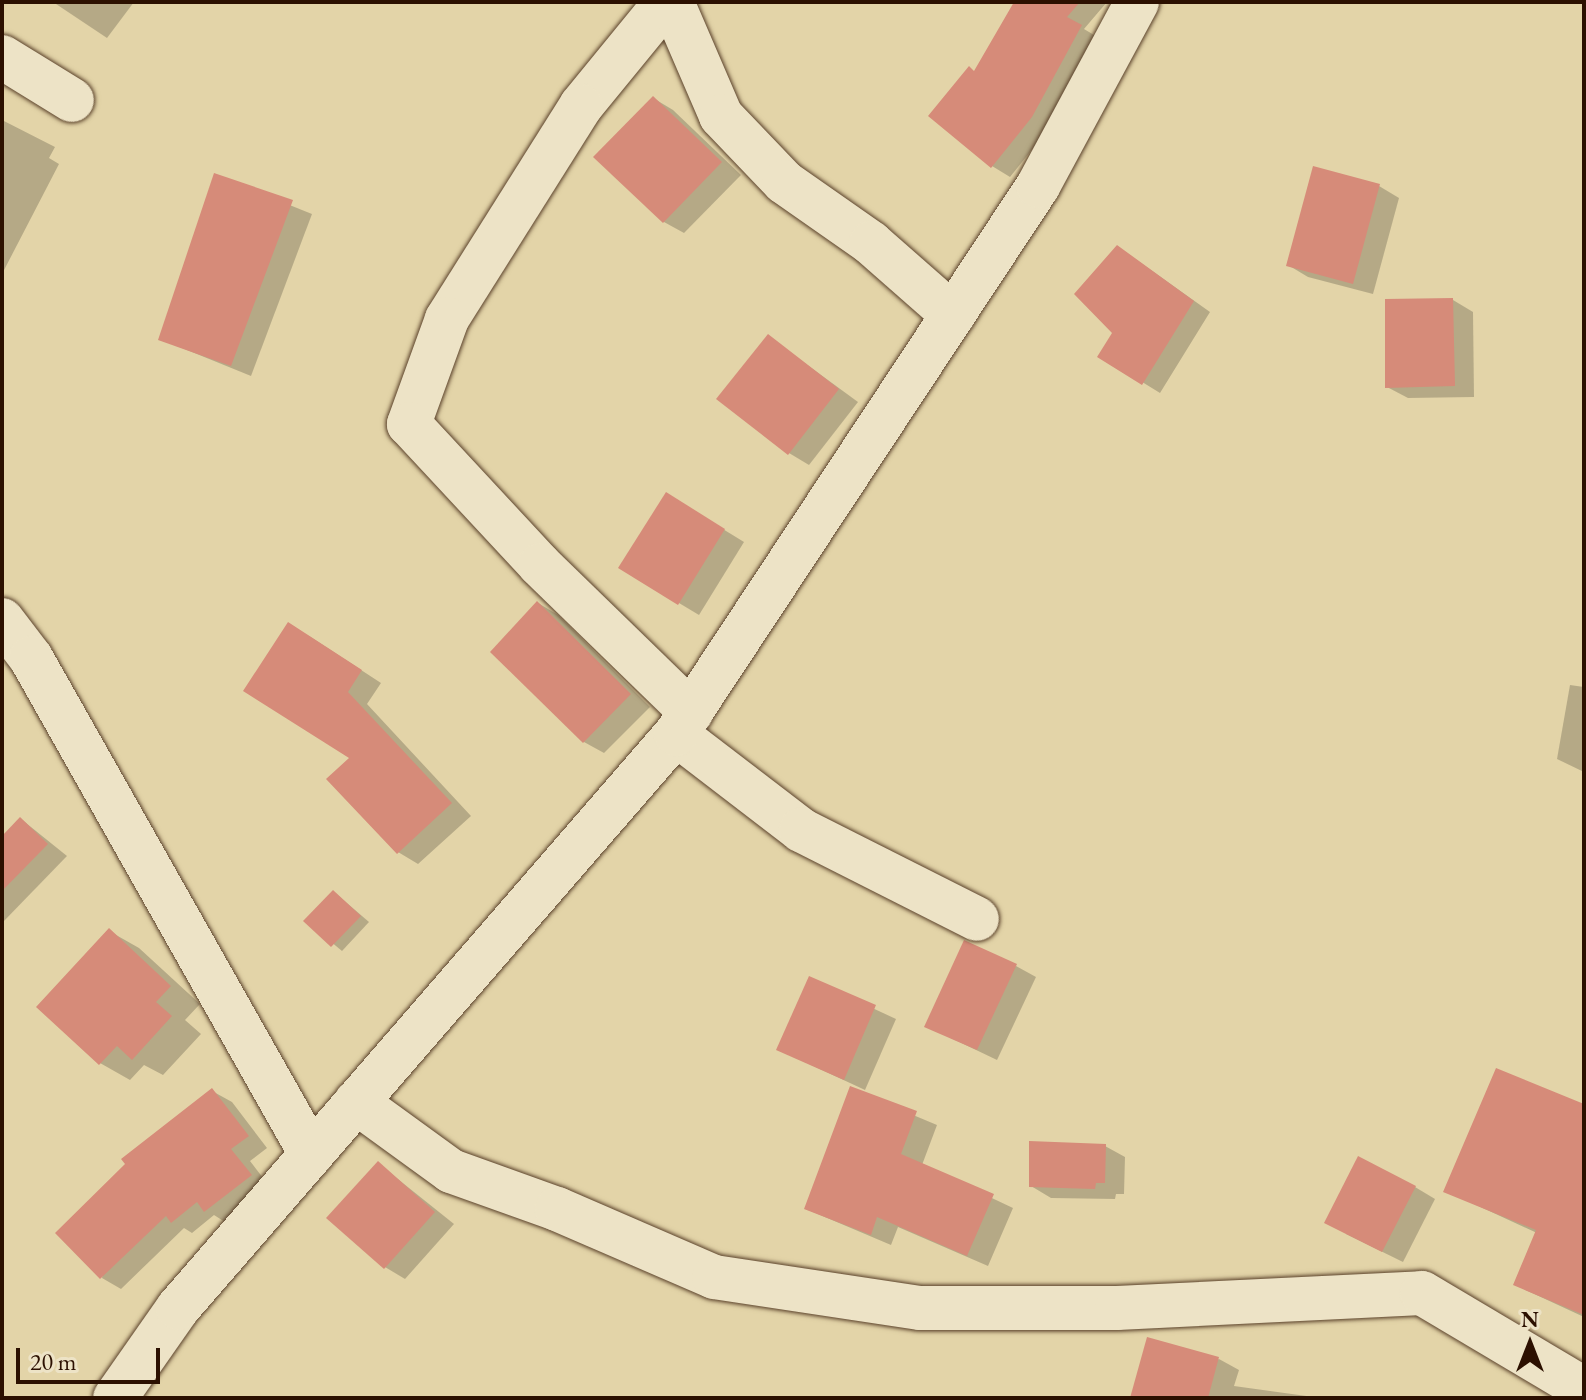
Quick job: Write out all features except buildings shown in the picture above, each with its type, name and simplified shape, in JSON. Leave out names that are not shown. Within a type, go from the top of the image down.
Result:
[{"type":"street","points":[[666,2],[581,106],[447,319],[409,424],[684,723],[801,830],[977,919]]},
{"type":"street","points":[[672,2],[721,116],[784,182],[871,243],[953,315]]},
{"type":"street","points":[[115,1398],[178,1308],[684,723],[1038,186],[1137,2]]},
{"type":"street","points":[[2,57],[72,100]]},
{"type":"street","points":[[2,620],[31,658],[311,1154]]},
{"type":"street","points":[[356,1102],[451,1171],[557,1209],[714,1277],[920,1308],[1117,1308],[1422,1293],[1584,1389]]}]
